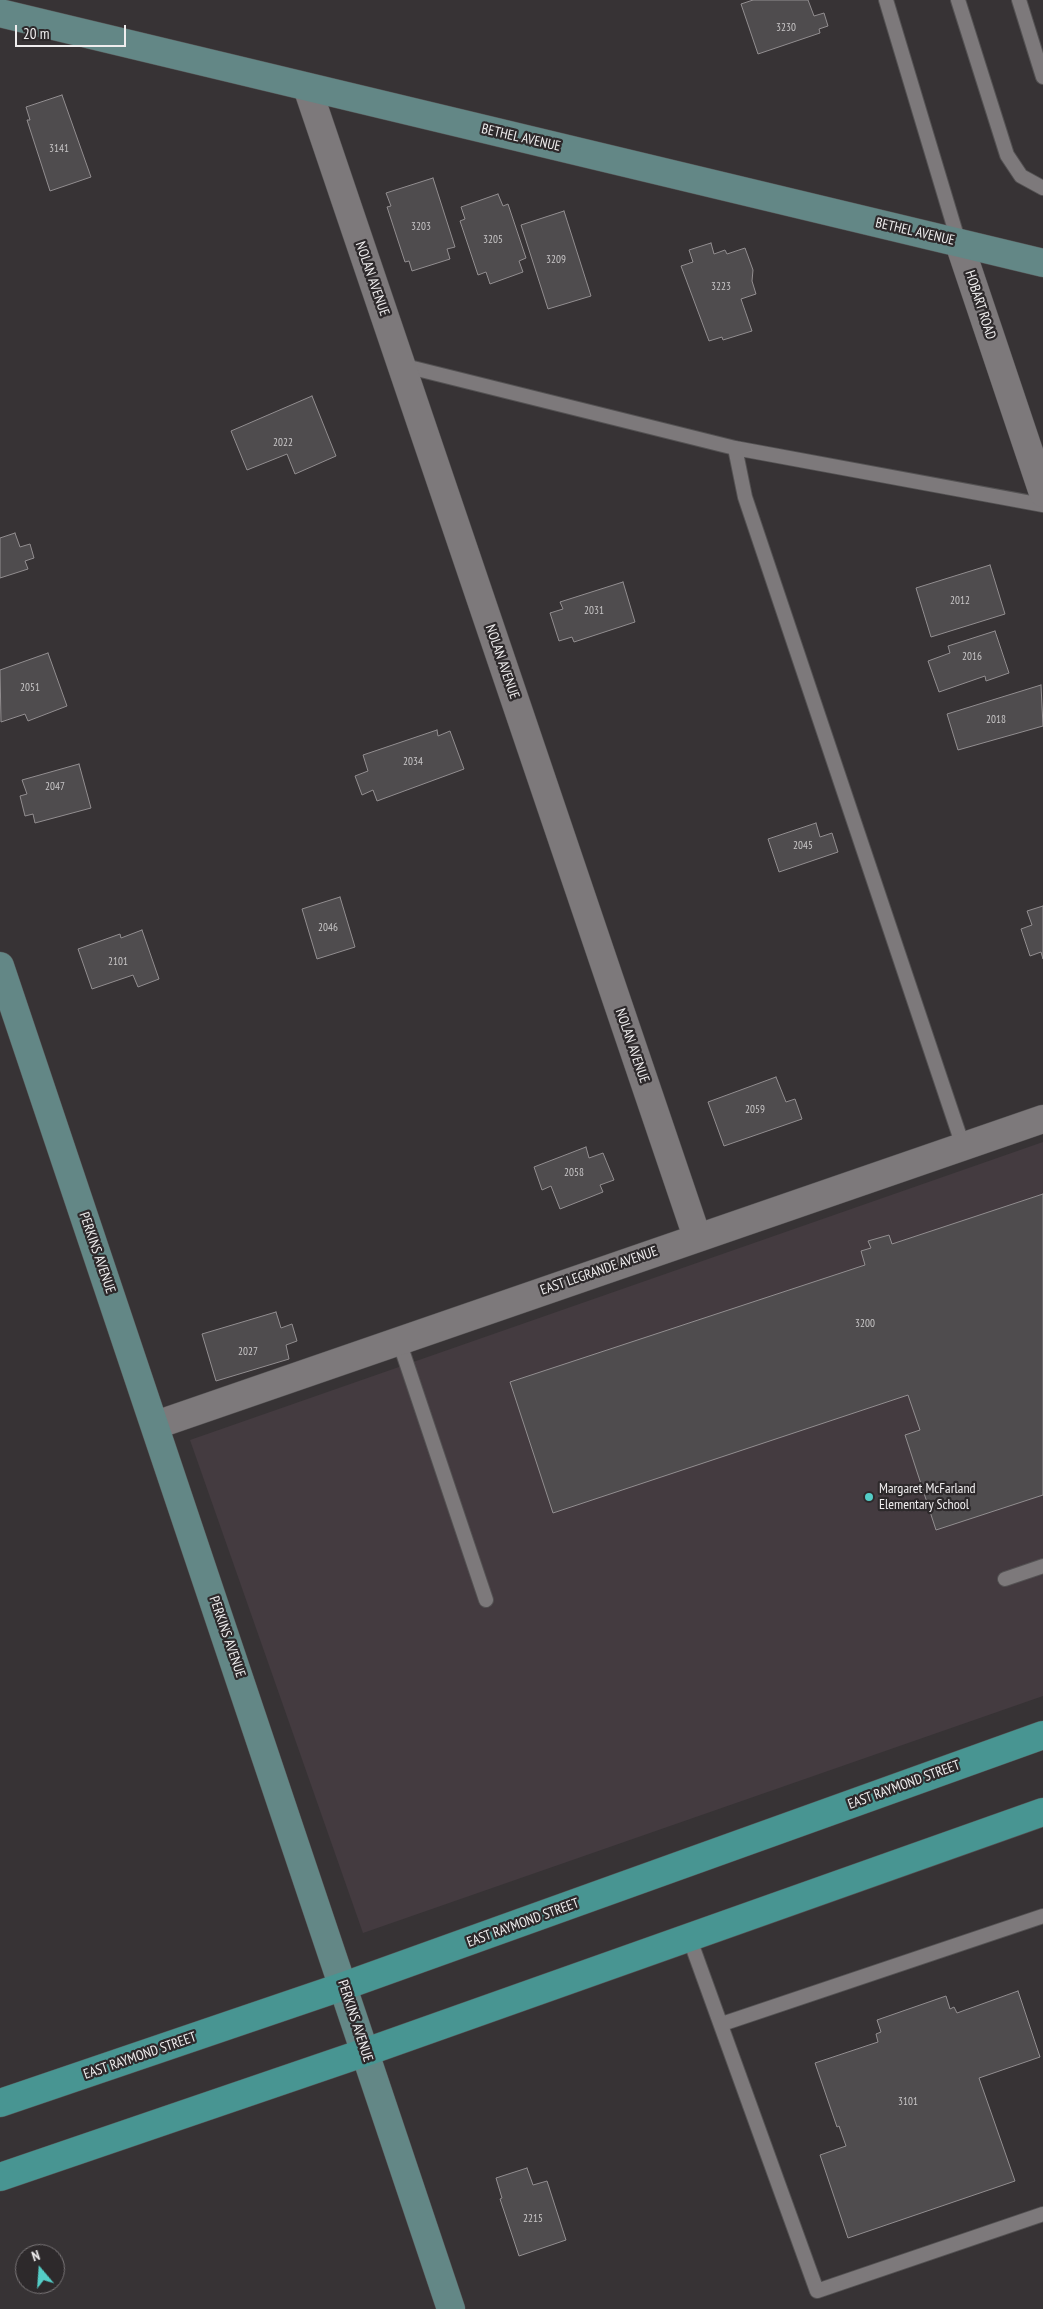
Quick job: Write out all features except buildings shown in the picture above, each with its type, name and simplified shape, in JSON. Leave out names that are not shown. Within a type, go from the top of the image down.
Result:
[{"type":"main road","name":"EAST RAYMOND STREET","points":[[0,2103],[344,1986],[1043,1735]]},
{"type":"main road","points":[[0,2178],[366,2052],[1043,1812]]},
{"type":"street","name":"BETHEL AVENUE","points":[[0,13],[1043,263]]},
{"type":"street","name":"NOLAN AVENUE","points":[[307,87],[697,1237]]},
{"type":"street","name":"HOBART ROAD","points":[[959,243],[1043,493]]},
{"type":"street","name":"PERKINS AVENUE","points":[[0,966],[156,1425],[451,2309]]},
{"type":"street","name":"EAST LEGRANDE AVENUE","points":[[156,1425],[1043,1119]]},
{"type":"lane","name":"HOBART ROAD","points":[[886,0],[959,243]]},
{"type":"lane","points":[[958,0],[1007,155],[1021,176],[1043,188]]},
{"type":"lane","points":[[1019,0],[1043,77]]},
{"type":"lane","points":[[401,365],[735,448],[1043,505]]},
{"type":"lane","points":[[735,448],[745,498],[963,1146]]},
{"type":"lane","points":[[398,1341],[486,1600]]},
{"type":"lane","points":[[1006,1578],[1043,1566]]},
{"type":"lane","points":[[722,2024],[1043,1916]]},
{"type":"lane","points":[[689,1937],[817,2291],[1043,2214]]},
{"type":"shaded area","points":[[1043,1142],[1043,1696],[363,1933],[190,1440]]},
{"type":"place","name":"Margaret McFarland Elementary School","points":[[869,1497]]}]
